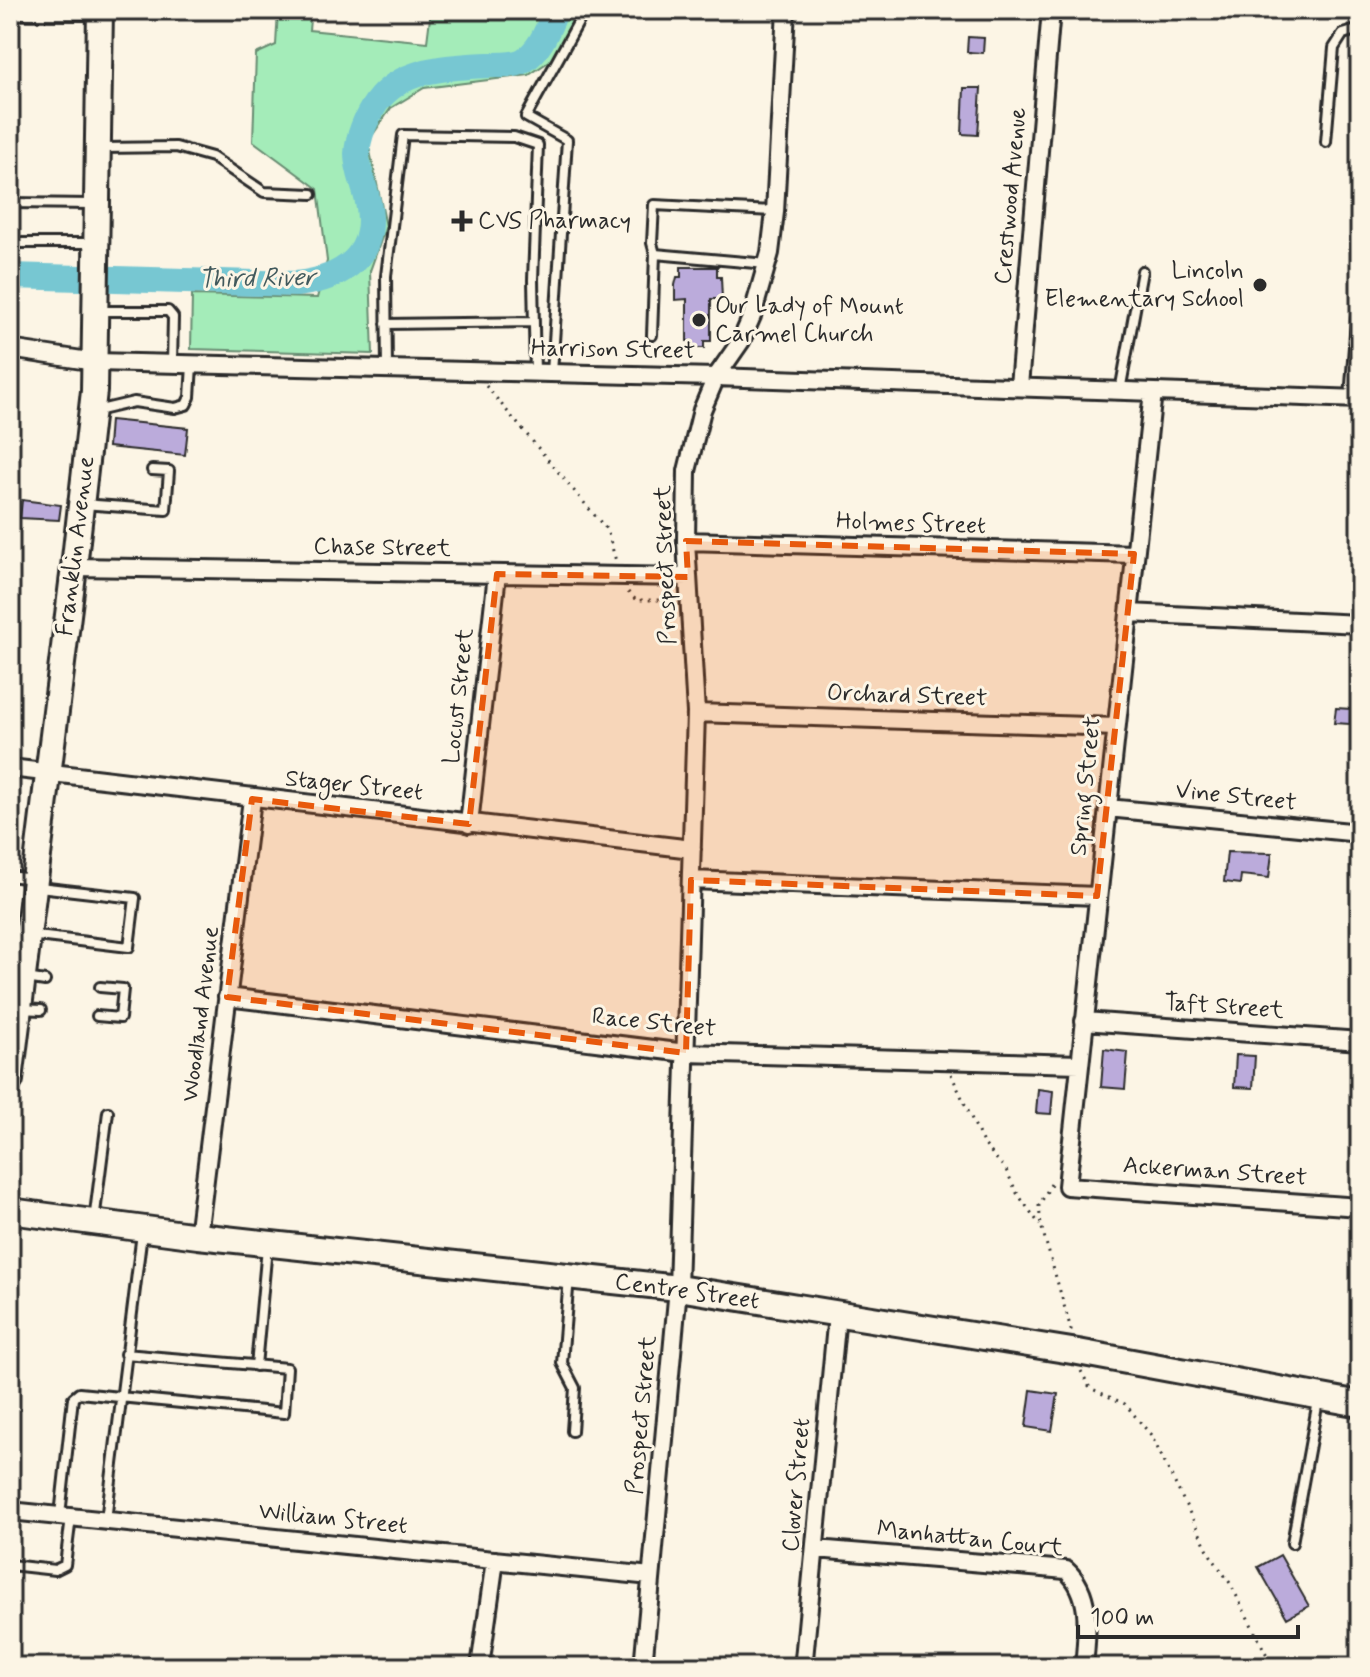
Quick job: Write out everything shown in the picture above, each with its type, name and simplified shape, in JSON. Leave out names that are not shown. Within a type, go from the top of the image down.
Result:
[{"type":"street","points":[[10,10],[100,10]]},
{"type":"street","name":"Franklin Avenue","points":[[10,1080],[30,1010],[26,972],[28,935],[92,412],[100,10]]},
{"type":"street","name":"Prospect Street","points":[[643,1667],[678,1288],[696,713],[686,541],[687,471],[702,410],[716,377],[741,341],[768,264],[775,211],[786,10]]},
{"type":"street","name":"Crestwood Avenue","points":[[1019,386],[1051,10]]},
{"type":"street","points":[[1357,399],[1360,320]]},
{"type":"street","name":"Harrison Street","points":[[10,349],[95,362],[716,377],[1357,399]]},
{"type":"street","name":"Spring Street","points":[[1059,1184],[1080,1064],[1153,392]]},
{"type":"street","name":"Holmes Street","points":[[686,541],[1134,554]]},
{"type":"street","name":"Chase Street","points":[[74,567],[688,577]]},
{"type":"street","name":"Locust Street","points":[[469,824],[497,574]]},
{"type":"street","points":[[1129,613],[1360,624]]},
{"type":"street","name":"Orchard Street","points":[[696,713],[1116,727]]},
{"type":"street","name":"Stager Street","points":[[10,768],[692,849]]},
{"type":"street","name":"Woodland Avenue","points":[[198,1236],[252,799]]},
{"type":"street","name":"Vine Street","points":[[1108,808],[1360,833]]},
{"type":"street","points":[[691,880],[1097,896]]},
{"type":"street","name":"Race Street","points":[[227,997],[686,1053],[1080,1064]]},
{"type":"street","name":"Taft Street","points":[[1084,1021],[1360,1041]]},
{"type":"street","name":"Ackerman Street","points":[[1059,1184],[1360,1207]]},
{"type":"street","name":"Centre Street","points":[[10,1211],[198,1236],[678,1288],[1078,1352],[1360,1404]]},
{"type":"street","name":"Clover Street","points":[[804,1659],[837,1315]]},
{"type":"street","name":"William Street","points":[[10,1511],[651,1576]]},
{"type":"street","name":"Manhattan Court","points":[[816,1549],[1066,1570],[1078,1581],[1086,1605],[1084,1667]]},
{"type":"street","points":[[480,1667],[495,1560]]},
{"type":"lane","points":[[543,373],[567,140],[526,117],[585,10]]},
{"type":"lane","points":[[1326,142],[1334,48],[1343,34],[1360,29]]},
{"type":"lane","points":[[387,369],[386,276],[403,135],[514,137],[538,145],[533,280],[534,322],[543,373]]},
{"type":"lane","points":[[98,148],[176,147],[212,157],[264,192],[312,194]]},
{"type":"lane","points":[[10,203],[97,204]]},
{"type":"lane","points":[[652,335],[654,205],[775,211]]},
{"type":"lane","points":[[10,243],[96,250]]},
{"type":"lane","points":[[655,254],[768,264]]},
{"type":"lane","points":[[1120,391],[1142,271]]},
{"type":"lane","points":[[96,305],[168,311],[173,317],[172,364]]},
{"type":"lane","points":[[386,324],[534,322]]},
{"type":"lane","points":[[92,412],[134,402],[175,408],[186,405],[190,397],[192,365]]},
{"type":"lane","points":[[81,504],[166,510],[169,471],[152,470]]},
{"type":"lane","points":[[10,876],[35,883],[135,898],[129,947],[28,935]]},
{"type":"lane","points":[[97,1016],[120,1018],[123,989],[100,987]]},
{"type":"lane","points":[[94,1222],[108,1112]]},
{"type":"lane","points":[[106,1520],[142,1228]]},
{"type":"lane","points":[[256,1366],[268,1243]]},
{"type":"lane","points":[[569,1276],[562,1363],[575,1388],[572,1431]]},
{"type":"lane","points":[[10,1565],[55,1570],[65,1565],[73,1398],[79,1393],[284,1413],[287,1368],[125,1354]]},
{"type":"lane","points":[[1292,1543],[1319,1396]]},
{"type":"path","points":[[473,371],[607,530],[616,561],[615,578],[636,600],[663,600],[673,604],[676,612]]},
{"type":"path","points":[[937,1060],[961,1091],[983,1143],[1006,1170],[1017,1193],[1041,1225]]},
{"type":"path","points":[[1059,1184],[1039,1206],[1041,1225],[1078,1352],[1082,1376],[1090,1388],[1125,1404],[1151,1435],[1211,1556],[1230,1583],[1273,1667]]},
{"type":"highlighted area","points":[[686,541],[1134,554],[1097,896],[691,880],[686,1053],[227,997],[252,799],[469,824],[497,574],[688,577]]},
{"type":"green space","points":[[278,10],[311,10],[309,30],[427,42],[431,10],[581,10],[551,60],[529,75],[424,88],[391,108],[368,142],[386,226],[370,271],[373,354],[191,349],[192,295],[317,298],[327,261],[318,189],[253,141],[256,54],[276,45]]},
{"type":"building","points":[[968,37],[984,38],[983,53],[967,52]]},
{"type":"building","points":[[964,88],[981,88],[978,135],[962,134]]},
{"type":"building","name":"Our Lady of Mount Carmel Church","points":[[681,267],[717,267],[717,277],[721,277],[722,299],[711,299],[711,341],[704,341],[704,348],[692,348],[692,341],[687,341],[687,299],[675,300],[675,285],[677,277],[681,277]]},
{"type":"building","points":[[110,420],[188,428],[185,455],[108,447]]},
{"type":"building","points":[[22,500],[61,505],[59,520],[20,518]]},
{"type":"building","points":[[1336,708],[1351,709],[1350,724],[1334,723]]},
{"type":"building","points":[[1227,852],[1272,853],[1269,878],[1241,875],[1240,884],[1224,882]]},
{"type":"building","points":[[1104,1049],[1128,1052],[1125,1089],[1101,1087]]},
{"type":"building","points":[[1236,1055],[1255,1056],[1253,1088],[1234,1087]]},
{"type":"building","points":[[1038,1089],[1053,1091],[1051,1114],[1036,1113]]},
{"type":"building","points":[[1031,1390],[1058,1394],[1052,1431],[1026,1427]]},
{"type":"building","points":[[1280,1555],[1309,1606],[1287,1618],[1258,1567]]},
{"type":"waterway","name":"Third River","points":[[10,276],[296,284],[329,277],[354,261],[368,236],[368,202],[357,154],[363,127],[386,91],[426,72],[523,61],[539,45],[556,10]]},
{"type":"place","name":"CVS Pharmacy","points":[[462,221]]},
{"type":"place","name":"Lincoln Elementary School","points":[[1260,285]]},
{"type":"place","name":"Our Lady of Mount Carmel Church","points":[[699,320]]}]
